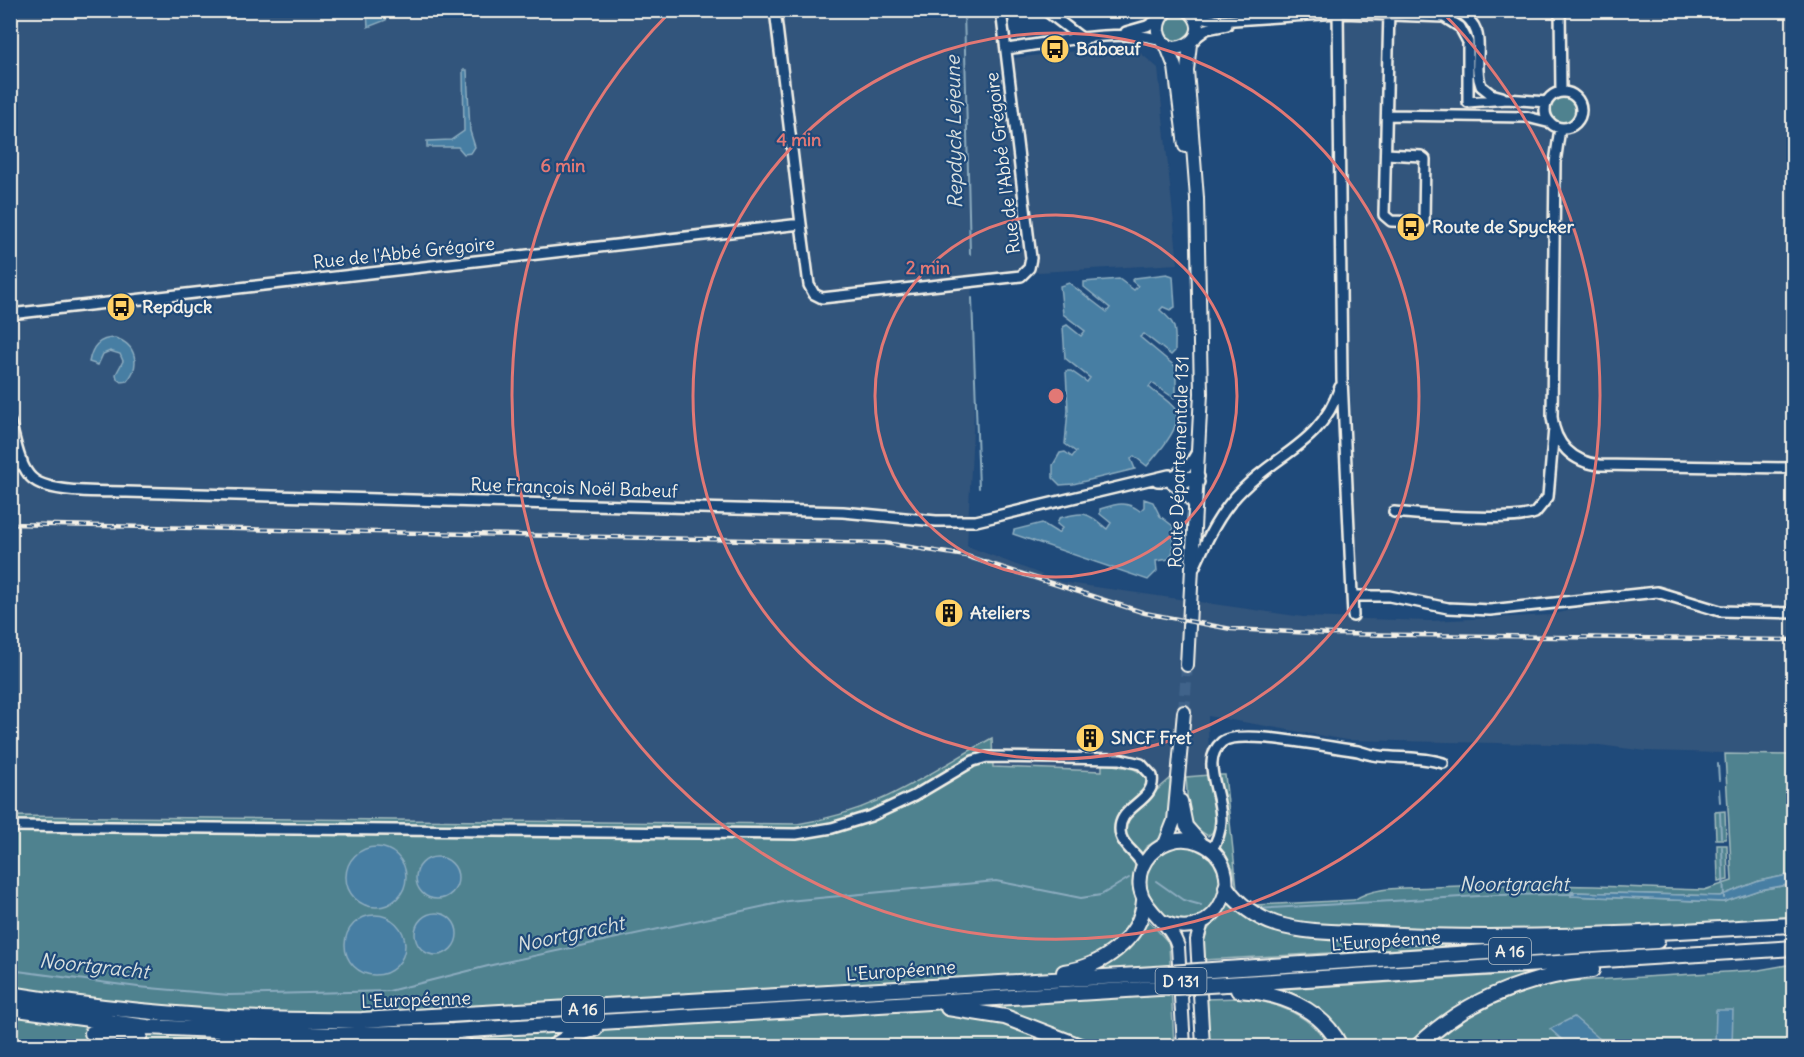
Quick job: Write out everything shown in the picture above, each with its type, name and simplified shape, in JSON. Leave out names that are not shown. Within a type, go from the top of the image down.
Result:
[{"type":"highway","points":[[1226,887],[1243,906],[1259,916],[1282,926],[1308,930],[1448,937],[1550,936],[1794,927]]},
{"type":"highway","points":[[966,985],[1069,971],[1095,963],[1116,949],[1133,932],[1140,919],[1144,901]]},
{"type":"highway","name":"L'Européenne","points":[[10,994],[166,1014],[318,1021],[456,1017],[1692,939],[1794,927]]},
{"type":"highway","name":"L'Européenne","points":[[10,1008],[137,1026],[256,1033],[317,1035],[453,1031],[1072,993],[1226,987],[1794,948]]},
{"type":"highway","points":[[1418,1047],[1444,1024],[1468,1008],[1528,982],[1582,971],[1694,962],[1755,952]]},
{"type":"highway","points":[[1226,987],[1268,994],[1298,1005],[1325,1024],[1340,1047]]},
{"type":"highway","points":[[866,1006],[980,1011],[1025,1023],[1080,1047]]},
{"type":"highway","points":[[554,1047],[569,1036],[594,1030],[722,1015]]},
{"type":"highway","points":[[92,1033],[193,1037],[256,1033]]},
{"type":"highway","points":[[317,1035],[380,1041],[430,1039],[466,1047]]},
{"type":"main road","name":"Route Départementale 131","points":[[1164,13],[1158,29],[1172,54],[1176,73],[1198,261]]},
{"type":"main road","name":"Route Départementale 131","points":[[1188,665],[1200,444],[1197,186],[1187,70],[1198,25],[1191,13]]},
{"type":"main road","points":[[1164,42],[1178,48],[1193,40]]},
{"type":"main road","points":[[1165,844],[1174,825],[1184,712]]},
{"type":"main road","points":[[1179,778],[1185,823],[1207,847],[1223,867],[1226,887],[1218,909],[1202,922],[1182,926],[1162,921],[1150,911],[1144,901],[1140,886],[1143,867],[1151,854],[1165,844],[1185,840],[1207,847]]},
{"type":"main road","name":"D 131","points":[[1162,921],[1173,935],[1178,947],[1184,1047]]},
{"type":"main road","name":"D 131","points":[[1202,922],[1197,945],[1203,1047]]},
{"type":"street","name":"Rue de l'Abbé Grégoire","points":[[775,10],[809,285],[814,294],[822,298],[1005,279],[1025,273],[1031,258],[1001,10]]},
{"type":"street","points":[[1045,10],[1084,39]]},
{"type":"street","points":[[1457,10],[1469,20],[1478,36],[1481,86],[1491,94],[1507,99],[1546,104]]},
{"type":"street","points":[[1560,10],[1561,92]]},
{"type":"street","points":[[1193,40],[1207,29],[1245,21],[1339,11],[1441,16],[1454,22],[1465,34],[1469,46],[1468,102],[1507,99]]},
{"type":"street","points":[[1339,11],[1342,379],[1353,616]]},
{"type":"street","name":"Rue de l'Abbé Grégoire","points":[[1112,36],[1147,26],[1164,13]]},
{"type":"street","points":[[1191,13],[1211,21],[1245,21]]},
{"type":"street","points":[[1386,154],[1424,158],[1424,222],[1394,221],[1385,217],[1388,13]]},
{"type":"street","name":"Rue de l'Abbé Grégoire","points":[[1005,49],[1112,36],[1146,36],[1164,42]]},
{"type":"street","points":[[1387,116],[1527,117],[1551,123],[1560,128],[1575,124],[1582,111],[1576,96],[1561,92],[1552,96],[1546,104],[1527,117]]},
{"type":"street","points":[[1546,104],[1546,117],[1551,123]]},
{"type":"street","points":[[1394,512],[1428,515],[1517,516],[1535,513],[1548,497],[1554,428],[1555,175],[1560,128]]},
{"type":"street","name":"Rue de l'Abbé Grégoire","points":[[10,314],[801,224]]},
{"type":"street","points":[[1194,568],[1208,537],[1226,508],[1249,484],[1313,434],[1331,407],[1342,379]]},
{"type":"street","points":[[10,422],[22,461],[10,469]]},
{"type":"street","points":[[1554,428],[1568,452],[1580,460],[1596,465],[1794,468]]},
{"type":"street","points":[[1176,474],[1191,462],[1200,444]]},
{"type":"street","name":"Rue François Noël Babeuf","points":[[22,461],[33,480],[57,488],[843,512],[952,522],[1003,516],[1176,474],[1199,480]]},
{"type":"street","points":[[1165,480],[1182,490],[1197,510]]},
{"type":"street","name":"Rue François Noël Babeuf","points":[[1146,482],[1199,480]]},
{"type":"street","points":[[1352,596],[1389,596],[1448,608],[1485,610],[1657,592],[1725,612],[1794,613]]},
{"type":"street","points":[[1207,847],[1220,834],[1222,822],[1212,759],[1219,745],[1228,738],[1267,738],[1358,751],[1369,755],[1425,757],[1443,763]]},
{"type":"street","points":[[10,826],[796,834],[832,828],[871,816],[984,758],[1101,758],[1141,764],[1153,780],[1149,791],[1122,819],[1121,835],[1128,848],[1139,858],[1143,867]]},
{"type":"street","points":[[1128,848],[1141,854],[1151,854]]},
{"type":"shaded area","points":[[1007,10],[1013,58],[1131,45],[1158,68],[1178,264],[971,276],[975,391],[967,546],[1061,582],[1303,617],[1430,621],[1551,615],[1654,589],[1510,604],[1460,605],[1434,601],[1399,590],[1357,589],[1343,169],[1343,11],[1793,11],[1793,755],[1646,751],[1599,745],[1347,740],[1208,716],[1209,775],[1172,777],[1156,791],[1146,776],[1134,769],[1102,763],[1102,771],[993,767],[992,738],[885,799],[853,813],[797,824],[11,816],[11,11]]},
{"type":"shaded area","points":[[367,11],[388,11],[389,13],[386,20],[368,27]]},
{"type":"shaded area","points":[[463,70],[467,70],[470,131],[475,147],[471,153],[464,154],[458,147],[427,147],[427,141],[451,140],[464,131]]},
{"type":"shaded area","points":[[1167,274],[1173,276],[1175,307],[1170,310],[1163,307],[1160,310],[1173,324],[1175,351],[1171,355],[1144,334],[1140,337],[1176,367],[1174,398],[1152,383],[1149,387],[1175,409],[1177,416],[1173,431],[1147,466],[1134,456],[1131,459],[1135,469],[1060,485],[1053,478],[1053,465],[1060,453],[1065,452],[1072,457],[1076,452],[1065,444],[1068,410],[1066,371],[1071,371],[1087,382],[1090,378],[1065,358],[1063,327],[1067,325],[1081,336],[1085,331],[1063,314],[1060,286],[1069,283],[1107,312],[1110,308],[1084,287],[1084,282],[1119,279],[1134,290],[1138,286],[1132,281],[1135,278]]},
{"type":"shaded area","points":[[115,338],[128,345],[134,356],[134,368],[127,381],[121,382],[117,379],[116,374],[123,361],[120,354],[110,351],[103,354],[98,365],[89,362],[97,344]]},
{"type":"shaded area","points":[[1144,499],[1153,502],[1160,516],[1173,526],[1173,551],[1169,559],[1156,561],[1157,571],[1148,580],[1013,534],[1014,530],[1042,523],[1058,533],[1062,528],[1057,524],[1059,518],[1075,514],[1090,516],[1107,529],[1111,523],[1100,514],[1100,509],[1125,504],[1140,511],[1144,507]]},
{"type":"shaded area","points":[[370,847],[382,847],[393,852],[401,860],[406,877],[404,889],[393,902],[382,907],[370,907],[359,902],[351,894],[346,883],[346,871],[351,860],[359,852]]},
{"type":"shaded area","points":[[437,857],[445,858],[452,863],[457,870],[457,886],[452,893],[445,898],[437,899],[429,898],[422,893],[417,886],[416,878],[417,870],[422,863],[429,858]]},
{"type":"shaded area","points":[[1793,874],[1793,884],[1759,890],[1724,902],[1571,896],[1571,892],[1720,896],[1759,881]]},
{"type":"shaded area","points":[[436,913],[444,914],[451,919],[456,926],[456,942],[451,949],[444,954],[436,955],[428,954],[421,949],[416,942],[415,934],[416,926],[421,919],[428,914]]},
{"type":"shaded area","points":[[369,915],[381,915],[392,920],[400,928],[405,945],[403,957],[392,970],[381,975],[369,975],[358,970],[350,962],[345,951],[345,939],[350,928],[358,920]]},
{"type":"shaded area","points":[[1716,1010],[1733,1010],[1732,1046],[1715,1046]]},
{"type":"shaded area","points":[[1574,1017],[1608,1046],[1569,1046],[1550,1029]]},
{"type":"green space","points":[[1178,15],[1187,19],[1191,28],[1187,37],[1178,41],[1169,37],[1165,28],[1169,19]]},
{"type":"green space","points":[[1564,97],[1573,101],[1577,110],[1573,119],[1564,123],[1555,119],[1551,110],[1555,101]]},
{"type":"green space","points":[[992,738],[993,767],[1102,771],[1102,763],[1134,769],[1146,776],[1146,781],[1156,791],[1172,777],[1169,820],[1163,836],[1146,847],[1136,863],[1132,885],[1138,909],[1169,943],[1174,1046],[11,1046],[11,816],[797,824],[852,811],[876,802],[922,779]]},
{"type":"green space","points":[[1725,754],[1793,755],[1793,874],[1759,881],[1720,896],[1572,892],[1571,896],[1724,902],[1759,890],[1793,884],[1793,916],[1741,922],[1490,932],[1310,926],[1279,920],[1257,905],[1354,900],[1372,892],[1403,888],[1535,885],[1704,890],[1732,881]]},
{"type":"green space","points":[[1209,775],[1217,817],[1213,831],[1208,836],[1190,818],[1186,777]]},
{"type":"green space","points":[[1215,775],[1225,775],[1237,888],[1233,868],[1220,847],[1223,811]]},
{"type":"green space","points":[[1725,811],[1726,839],[1716,839],[1715,812]]},
{"type":"green space","points":[[1183,845],[1197,848],[1210,856],[1218,869],[1221,883],[1218,897],[1210,910],[1197,918],[1183,921],[1169,918],[1156,910],[1148,897],[1145,883],[1148,869],[1156,856],[1169,848]]},
{"type":"green space","points":[[1717,845],[1727,845],[1728,880],[1718,882]]},
{"type":"green space","points":[[1228,902],[1251,918],[1277,929],[1522,942],[1204,960],[1206,933]]},
{"type":"green space","points":[[1793,964],[1793,1046],[1429,1046],[1473,1013],[1507,996],[1545,983],[1759,970]]},
{"type":"green space","points":[[1535,973],[1413,1046],[1345,1046],[1268,990]]},
{"type":"green space","points":[[1241,998],[1267,1003],[1292,1012],[1313,1026],[1330,1046],[1208,1046],[1205,999]]},
{"type":"waterway","name":"Repdyck Lejeune","points":[[964,10],[970,254]]},
{"type":"waterway","name":"Repdyck Lejeune","points":[[972,298],[979,488]]},
{"type":"waterway","points":[[1718,764],[1719,780]]},
{"type":"waterway","points":[[1719,789],[1720,802]]},
{"type":"waterway","points":[[1720,813],[1721,837]]},
{"type":"waterway","points":[[1722,847],[1724,898]]},
{"type":"waterway","name":"Noortgracht","points":[[10,970],[138,987],[229,995],[389,991],[492,965],[788,901],[996,881],[1081,898],[1101,895],[1129,878]]},
{"type":"waterway","name":"Noortgracht","points":[[1156,881],[1183,900],[1201,905]]},
{"type":"waterway","name":"Noortgracht","points":[[1256,909],[1496,895],[1574,894]]},
{"type":"tunnel","points":[[1184,712],[1187,665]]},
{"type":"railway","points":[[10,524],[885,543],[966,556],[1145,613],[1231,629],[1332,634],[1794,640]]},
{"type":"place","name":"Babœuf","points":[[1055,49]]},
{"type":"place","name":"Route de Spycker","points":[[1411,227]]},
{"type":"place","name":"Repdyck","points":[[121,307]]},
{"type":"place","name":"Ateliers","points":[[949,613]]},
{"type":"place","name":"SNCF Fret","points":[[1090,738]]}]
